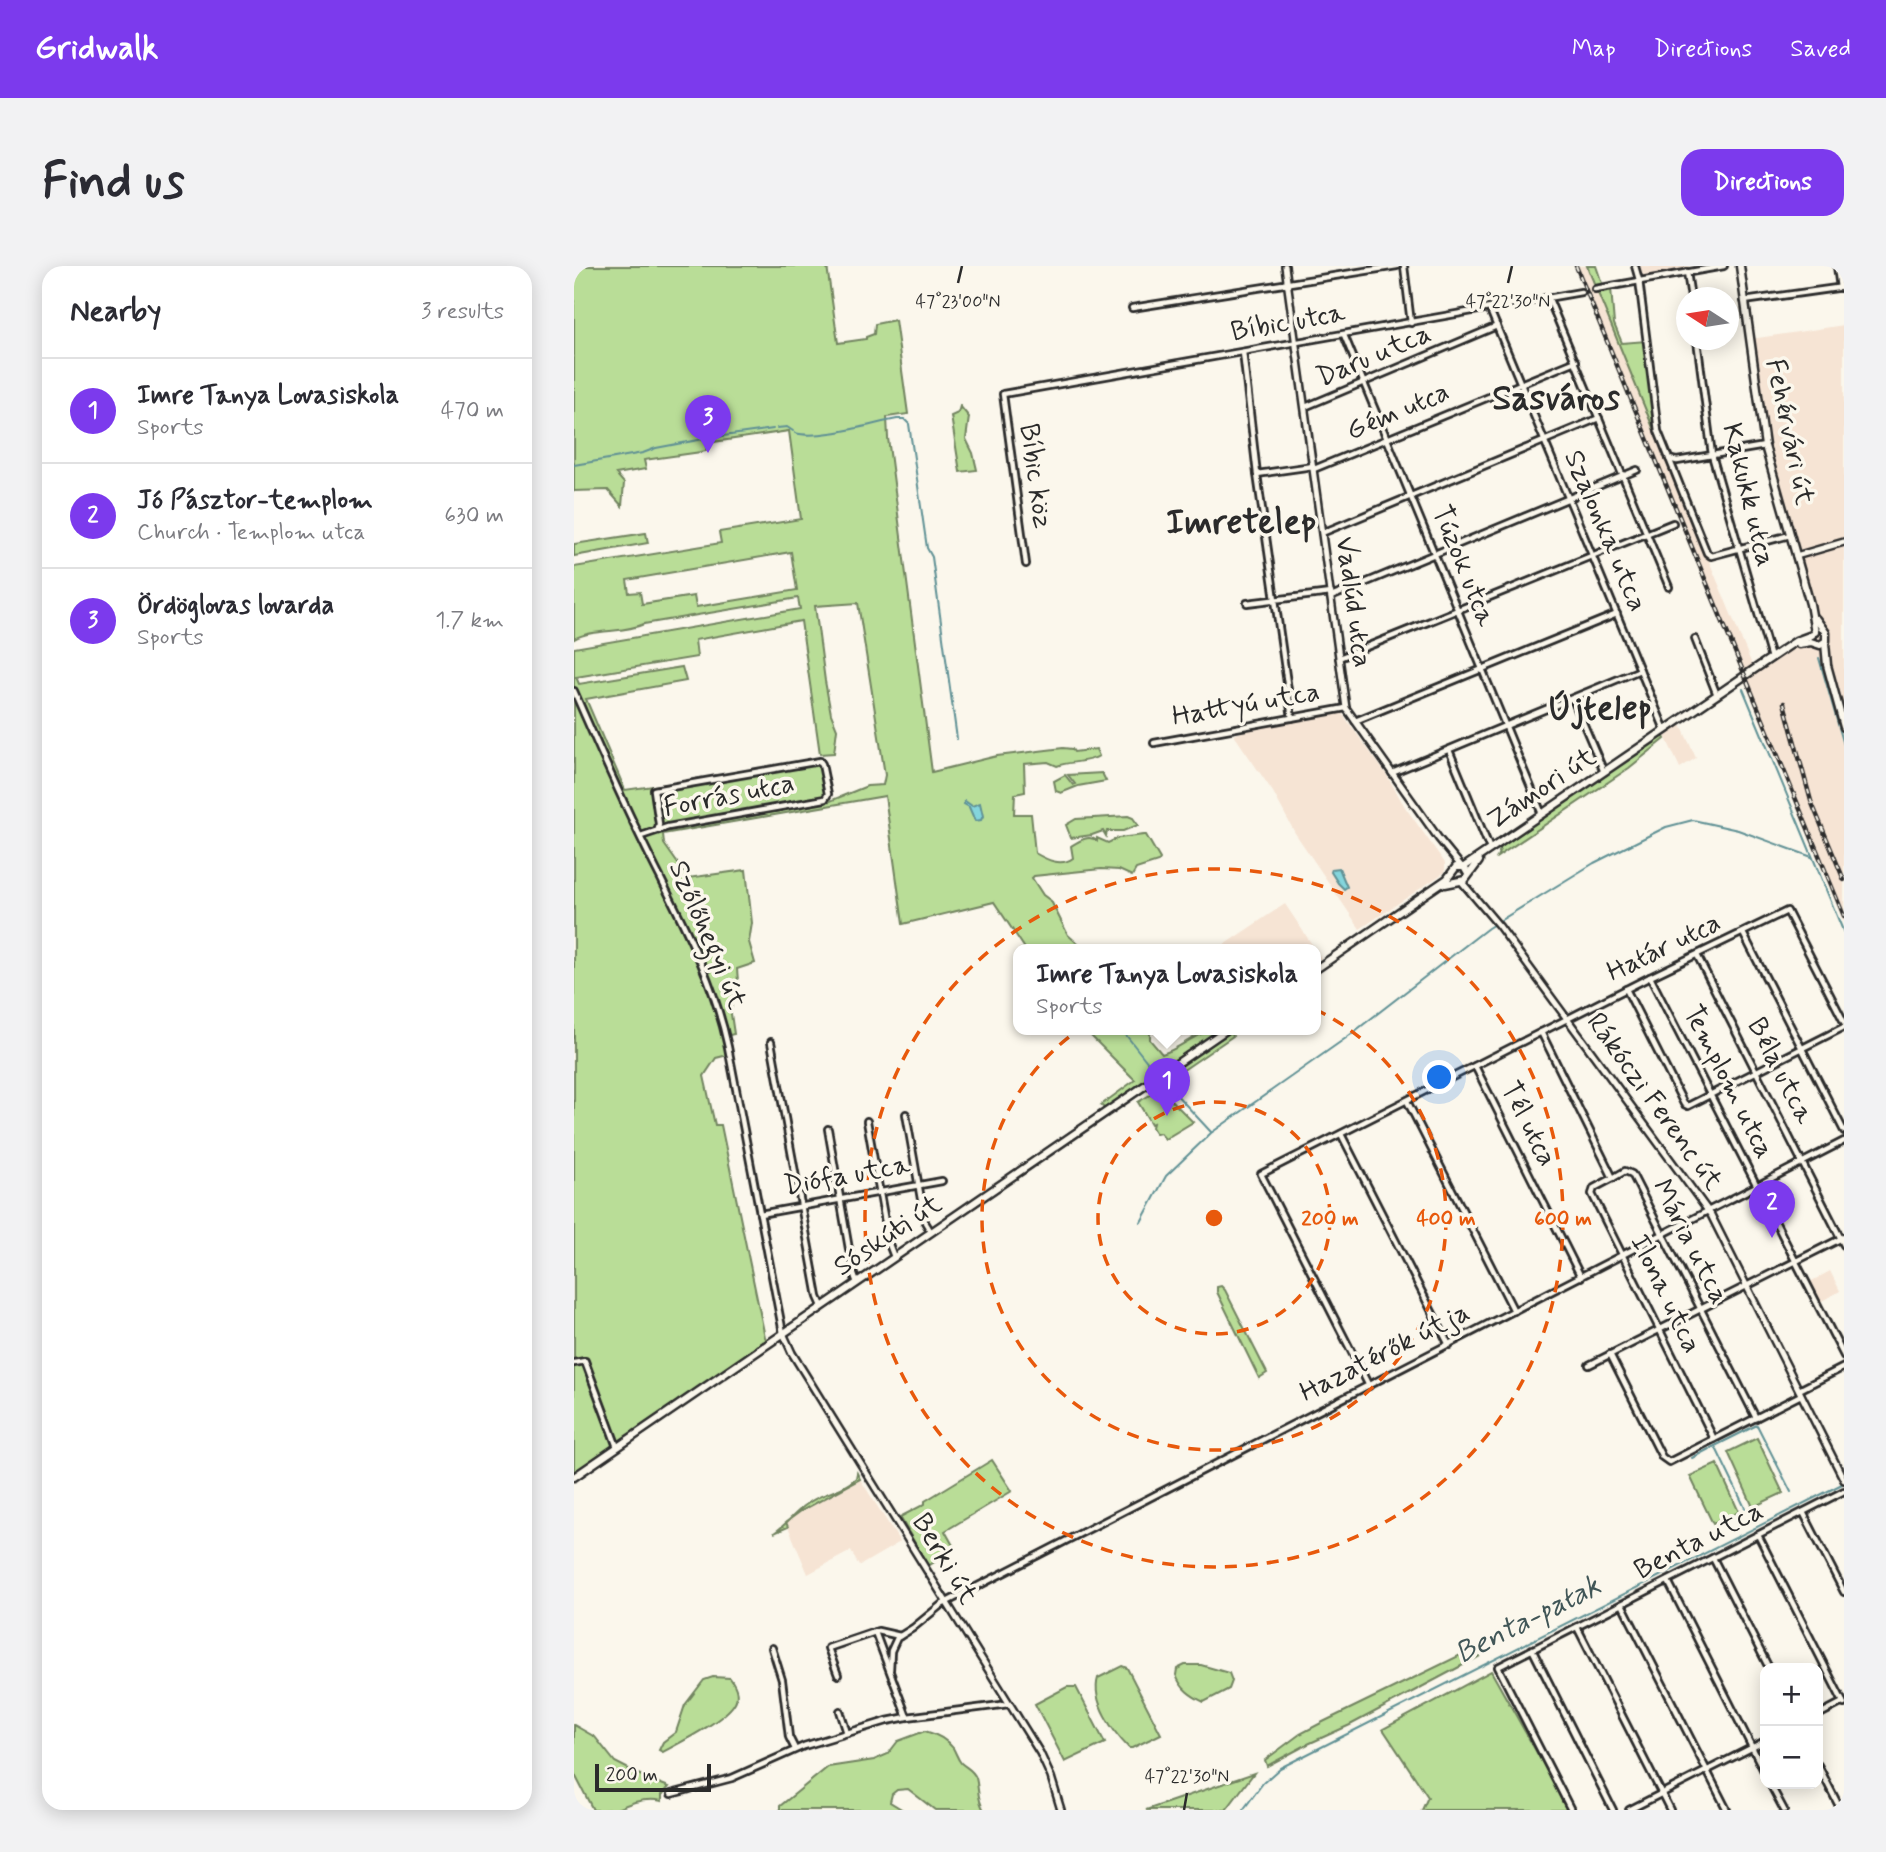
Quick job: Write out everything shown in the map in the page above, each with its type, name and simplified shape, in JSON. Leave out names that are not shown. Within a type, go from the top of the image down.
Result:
[{"type":"main road","name":"Fehérvári út","points":[[1740,266],[1765,446],[1844,727]]},
{"type":"main road","name":"Zámori út","points":[[1461,873],[1490,850],[1790,645],[1818,638]]},
{"type":"main road","points":[[1321,966],[1402,909],[1461,873]]},
{"type":"main road","name":"Sóskúti út","points":[[574,1477],[1219,1035]]},
{"type":"street","name":"Vadlúd utca","points":[[1285,266],[1346,708],[1497,923]]},
{"type":"street","points":[[1132,308],[1397,266]]},
{"type":"street","points":[[1404,266],[1411,323]]},
{"type":"street","points":[[1635,266],[1658,431],[1707,553],[1711,556],[1790,535]]},
{"type":"street","points":[[1595,289],[1724,266]]},
{"type":"street","points":[[1743,301],[1842,287],[1837,266]]},
{"type":"street","points":[[1688,272],[1690,287]]},
{"type":"street","name":"Bíbic utca","points":[[1003,394],[1581,292]]},
{"type":"street","points":[[1549,299],[1669,587]]},
{"type":"street","name":"Szalonka utca","points":[[1490,310],[1665,730]]},
{"type":"street","name":"Daru utca","points":[[1305,407],[1497,326]]},
{"type":"street","name":"Túzok utca","points":[[1344,335],[1542,814]]},
{"type":"street","name":"Kakukk utca","points":[[1698,350],[1712,454],[1771,658]]},
{"type":"street","points":[[1243,352],[1257,474],[1292,718]]},
{"type":"street","name":"Gém utca","points":[[1257,474],[1314,467],[1576,361]]},
{"type":"street","name":"Bíbic köz","points":[[1003,394],[1026,564]]},
{"type":"street","points":[[1322,533],[1600,418]]},
{"type":"street","points":[[1669,459],[1677,461],[1765,446]]},
{"type":"street","points":[[1247,603],[1331,595],[1637,470]]},
{"type":"street","points":[[1339,658],[1673,523]]},
{"type":"street","points":[[1796,556],[1844,542]]},
{"type":"street","points":[[1354,722],[1617,614]]},
{"type":"street","points":[[1695,639],[1717,695]]},
{"type":"street","points":[[1392,773],[1640,670]]},
{"type":"street","name":"Szőlőhegyi út","points":[[574,691],[701,960],[717,1001],[783,1333]]},
{"type":"street","points":[[1573,698],[1604,772]]},
{"type":"street","name":"Hattyú utca","points":[[1154,743],[1346,708]]},
{"type":"street","points":[[1449,750],[1490,850]]},
{"type":"street","name":"Forrás utca","points":[[641,836],[658,829],[825,799],[828,794],[820,761],[670,787],[653,793],[658,829]]},
{"type":"street","name":"Határ utca","points":[[1369,1386],[1261,1174],[1650,977],[1787,911],[1844,1025]]},
{"type":"street","name":"Rákóczi Ferenc út","points":[[1497,923],[1708,1211],[1843,1478]]},
{"type":"street","points":[[1743,933],[1844,1132]]},
{"type":"street","name":"Béla utca","points":[[1697,955],[1844,1245]]},
{"type":"street","name":"Templom utca","points":[[1650,977],[1844,1356]]},
{"type":"street","points":[[1626,989],[1684,1104],[1688,1106],[1844,1025]]},
{"type":"street","name":"Mária utca","points":[[1541,1032],[1613,1178],[1625,1171],[1632,1174],[1755,1418]]},
{"type":"street","points":[[771,1042],[818,1297],[822,1306]]},
{"type":"street","name":"Tél utca","points":[[1475,1066],[1581,1277]]},
{"type":"street","points":[[1407,1101],[1514,1311]]},
{"type":"street","points":[[906,1114],[925,1222],[931,1232]]},
{"type":"street","points":[[867,1121],[890,1251],[894,1257]]},
{"type":"street","points":[[828,1129],[857,1283]]},
{"type":"street","points":[[1341,1134],[1449,1345]]},
{"type":"street","name":"Hazatérők útja","points":[[900,1636],[946,1602],[1803,1162],[1843,1144]]},
{"type":"street","name":"Ilona utca","points":[[1613,1178],[1591,1192],[1714,1439]]},
{"type":"street","name":"Diófa utca","points":[[760,1214],[942,1181]]},
{"type":"street","points":[[1589,1365],[1842,1238]]},
{"type":"street","name":"Berki út","points":[[783,1333],[1048,1768],[1061,1810]]},
{"type":"street","points":[[1610,1354],[1662,1457],[1669,1462],[1755,1418],[1844,1367]]},
{"type":"street","points":[[574,1363],[585,1361],[617,1447]]},
{"type":"street","name":"Benta utca","points":[[1571,1810],[1498,1667],[1844,1491]]},
{"type":"street","points":[[1803,1512],[1844,1592]]},
{"type":"street","points":[[1758,1535],[1844,1703],[1823,1713]]},
{"type":"street","points":[[1713,1558],[1766,1663]]},
{"type":"street","points":[[1668,1581],[1760,1763]]},
{"type":"street","points":[[1622,1604],[1727,1810]]},
{"type":"street","points":[[1577,1627],[1670,1810]]},
{"type":"street","points":[[838,1675],[828,1648],[881,1631],[900,1636],[892,1645],[890,1670]]},
{"type":"street","points":[[875,1632],[906,1717]]},
{"type":"street","points":[[772,1648],[782,1680],[789,1737],[796,1749]]},
{"type":"street","points":[[1532,1649],[1613,1810]]},
{"type":"street","points":[[671,1794],[732,1778],[796,1749],[906,1717],[1009,1704]]},
{"type":"street","points":[[840,1710],[847,1733]]},
{"type":"street","points":[[1629,1810],[1760,1744]]},
{"type":"street","points":[[1823,1775],[1841,1810]]},
{"type":"street","points":[[1773,1789],[1784,1810]]},
{"type":"shaded area","points":[[1574,266],[1587,266],[1755,672],[1821,629],[1767,446],[1751,339],[1844,325],[1844,922]]},
{"type":"shaded area","points":[[1639,266],[1689,266],[1690,271],[1643,277]]},
{"type":"shaded area","points":[[1341,712],[1445,863],[1445,872],[1360,929],[1295,833],[1273,792],[1234,735],[1261,725]]},
{"type":"shaded area","points":[[1681,725],[1696,758],[1680,768],[1665,736]]},
{"type":"shaded area","points":[[1285,904],[1312,944],[1225,944]]},
{"type":"shaded area","points":[[1830,1271],[1840,1291],[1820,1302],[1810,1282]]},
{"type":"shaded area","points":[[860,1479],[900,1542],[859,1566],[851,1551],[808,1574],[786,1522]]},
{"type":"green space","points":[[574,266],[827,266],[838,343],[866,339],[874,334],[875,324],[895,320],[908,414],[887,417],[888,438],[932,772],[997,756],[1063,748],[1072,749],[1074,752],[1096,749],[1099,756],[1084,761],[1057,766],[1048,762],[1024,764],[1025,792],[1015,794],[1014,814],[1031,814],[1035,853],[1049,860],[1064,862],[1073,858],[1071,846],[1084,839],[1097,841],[1097,838],[1108,843],[1118,838],[1146,835],[1160,859],[1136,869],[1132,876],[1119,870],[1101,869],[1034,876],[1032,878],[1043,895],[1051,901],[1068,935],[1078,944],[1022,944],[994,902],[903,924],[885,796],[663,834],[664,844],[688,878],[746,870],[752,923],[749,942],[755,963],[737,969],[738,981],[732,999],[731,1014],[734,1034],[725,1036],[728,1055],[716,1058],[704,1076],[715,1125],[721,1125],[765,1337],[770,1344],[574,1480],[574,648],[800,609],[798,598],[591,633],[574,639],[574,567],[721,543],[719,532],[801,519],[789,431],[707,443],[706,451],[644,460],[646,469],[616,474],[624,483],[622,506],[608,490],[574,491]],"holes":[[[791,552],[797,590],[696,607],[694,596],[642,604],[640,592],[629,593],[627,580]],[[858,603],[885,775],[883,785],[867,786],[830,801],[823,762],[625,790],[586,699],[686,681],[682,667],[579,684],[576,677],[697,657],[695,640],[801,621],[820,754],[834,753],[837,729],[831,714],[825,681],[815,606]]]},
{"type":"green space","points":[[1587,266],[1596,266],[1604,289],[1611,288],[1614,324],[1622,343],[1646,341],[1656,435]]},
{"type":"green space","points":[[960,406],[969,417],[966,439],[977,470],[960,472],[951,416],[958,413]]},
{"type":"green space","points":[[646,533],[648,543],[574,556],[574,544]]},
{"type":"green space","points":[[1663,735],[1665,739],[1629,768],[1497,857],[1501,847]]},
{"type":"green space","points":[[1102,773],[1106,781],[1078,786],[1061,793],[1056,791],[1054,781],[1065,775],[1073,785],[1075,784],[1068,775]]},
{"type":"green space","points":[[1128,816],[1138,825],[1123,831],[1107,831],[1106,836],[1103,831],[1071,838],[1066,825],[1076,819]]},
{"type":"green space","points":[[1090,1035],[1150,1035],[1150,1040],[1162,1054],[1199,1035],[1233,1036],[1160,1086],[1152,1077],[1105,1109],[1101,1105],[1135,1080]]},
{"type":"green space","points":[[1160,1089],[1193,1122],[1165,1139],[1160,1133],[1156,1134],[1153,1123],[1151,1124],[1138,1102]]},
{"type":"green space","points":[[1221,1286],[1267,1373],[1259,1378],[1217,1292],[1217,1287]]},
{"type":"green space","points":[[1757,1438],[1783,1493],[1753,1507],[1728,1452]]},
{"type":"green space","points":[[992,1460],[1012,1491],[945,1531],[955,1549],[928,1566],[900,1517],[925,1504],[925,1501]]},
{"type":"green space","points":[[1717,1464],[1739,1512],[1713,1524],[1690,1476]]},
{"type":"green space","points":[[857,1473],[860,1479],[790,1519],[813,1500],[850,1483]]},
{"type":"green space","points":[[786,1523],[788,1527],[774,1533],[778,1530]]},
{"type":"green space","points":[[1475,1648],[1480,1656],[1267,1766],[1265,1760],[1300,1734]]},
{"type":"green space","points":[[1185,1665],[1201,1665],[1229,1673],[1232,1681],[1229,1689],[1204,1702],[1199,1700],[1184,1688],[1176,1675],[1177,1669]]},
{"type":"green space","points":[[1122,1666],[1127,1668],[1161,1734],[1132,1748],[1129,1748],[1110,1725],[1098,1696],[1098,1678]]},
{"type":"green space","points":[[1491,1671],[1569,1810],[1422,1810],[1428,1797],[1383,1729]]},
{"type":"green space","points":[[713,1677],[730,1678],[734,1684],[737,1697],[729,1711],[701,1731],[663,1752],[659,1750],[663,1742],[676,1732],[685,1705],[704,1680]]},
{"type":"green space","points":[[1067,1687],[1076,1687],[1105,1743],[1065,1762],[1035,1704]]},
{"type":"green space","points":[[574,1725],[595,1737],[615,1762],[669,1787],[662,1795],[662,1801],[644,1800],[617,1809],[593,1810],[574,1773]]},
{"type":"green space","points":[[925,1731],[947,1742],[961,1763],[973,1773],[984,1810],[935,1810],[908,1789],[897,1790],[892,1794],[890,1802],[903,1810],[780,1810],[780,1806],[828,1767],[874,1760],[888,1754],[898,1741]]},
{"type":"green space","points":[[1254,1773],[1226,1810],[1146,1810]]},
{"type":"water","points":[[965,801],[972,806],[980,803],[983,816],[981,820],[975,821],[969,807],[964,804]]},
{"type":"water","points":[[1339,868],[1347,887],[1344,889],[1331,872],[1332,869]]},
{"type":"waterway","points":[[795,433],[831,433],[897,419],[904,419],[909,424],[927,548],[932,557],[957,739]]},
{"type":"waterway","points":[[777,428],[787,427],[793,431]]},
{"type":"waterway","points":[[574,465],[709,438],[773,429]]},
{"type":"waterway","points":[[1819,658],[1844,745]]},
{"type":"waterway","points":[[1743,689],[1844,933]]},
{"type":"waterway","points":[[1141,1222],[1166,1176],[1211,1133],[1346,1038],[1488,928],[1594,863],[1666,827],[1693,820],[1738,830],[1812,857]]},
{"type":"waterway","points":[[1126,1035],[1156,1073]]},
{"type":"waterway","points":[[1160,1077],[1211,1132]]},
{"type":"waterway","points":[[1711,1448],[1757,1425],[1791,1492]]},
{"type":"waterway","points":[[1716,1448],[1746,1510]]},
{"type":"waterway","points":[[1692,1458],[1709,1449]]},
{"type":"waterway","name":"Benta-patak","points":[[1243,1810],[1263,1783],[1280,1768],[1844,1483]]},
{"type":"railway","points":[[1576,266],[1844,916]]},
{"type":"railway","points":[[1784,703],[1811,801],[1844,880]]},
{"type":"place","name":"Ördöglovas lovarda","points":[[708,453]]},
{"type":"place","name":"Imre Tanya Lovasiskola","points":[[1167,1116]]},
{"type":"place","name":"Jó Pásztor-templom","points":[[1772,1238]]},
{"type":"district","name":"Sasváros","points":[[1556,399]]},
{"type":"district","name":"Imretelep","points":[[1241,523]]},
{"type":"district","name":"Újtelep","points":[[1599,709]]}]
